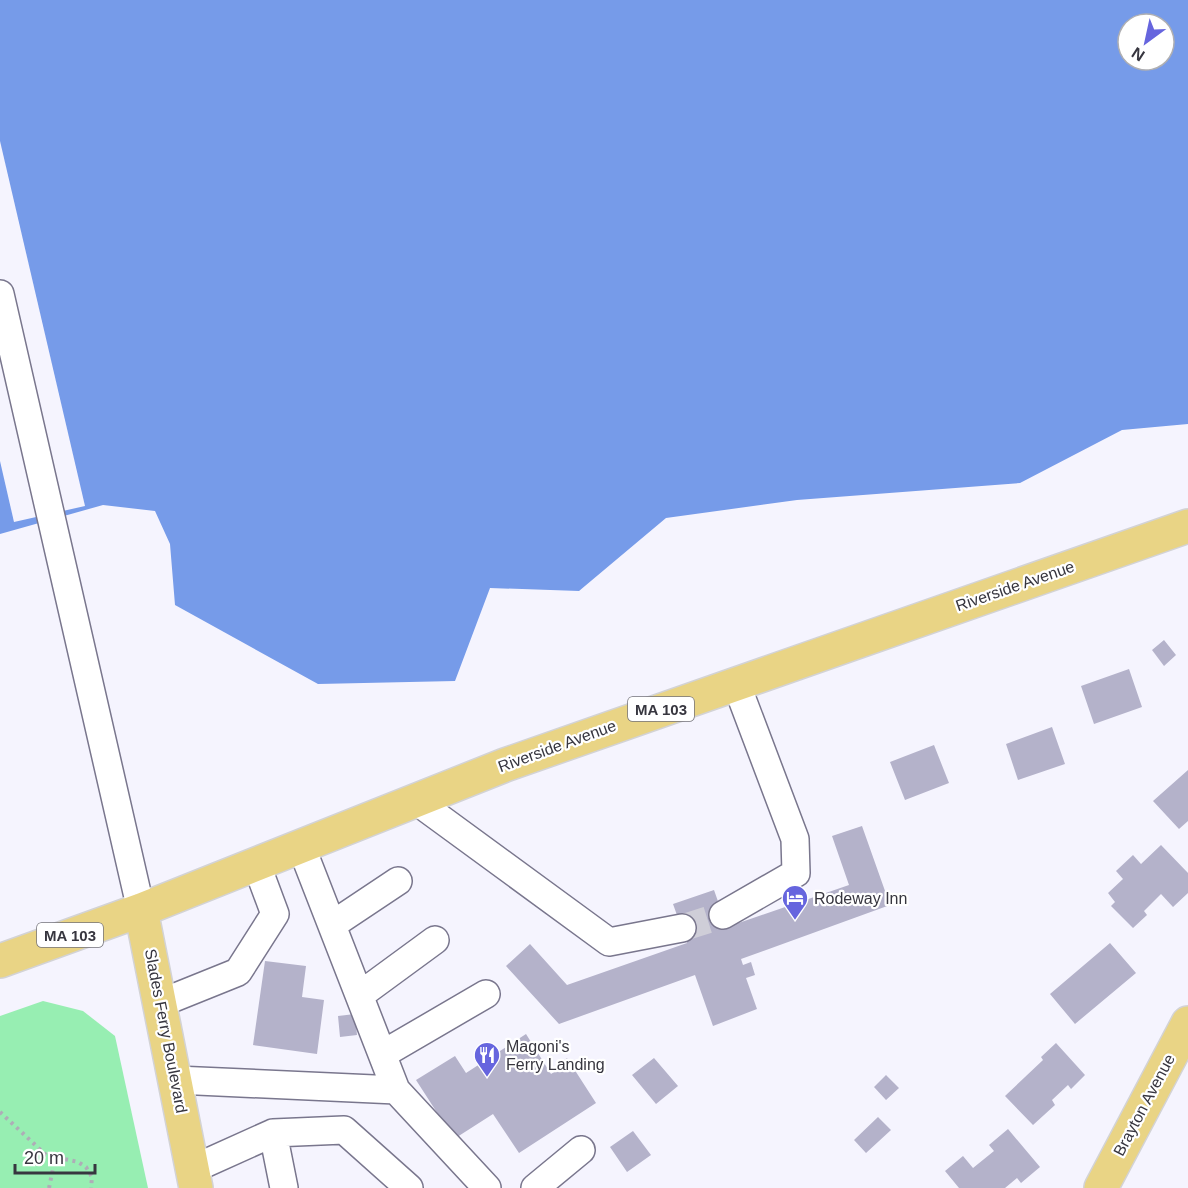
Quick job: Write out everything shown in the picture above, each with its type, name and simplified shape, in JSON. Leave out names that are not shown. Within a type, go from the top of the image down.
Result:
[{"type":"main road","name":"Riverside Avenue","points":[[0,960],[141,910],[505,765],[736,682],[1188,526]]},
{"type":"main road","name":"Slades Ferry Boulevard","points":[[141,910],[195,1179]]},
{"type":"main road","name":"Brayton Avenue","points":[[1101,1188],[1188,1023]]},
{"type":"street","points":[[0,294],[141,910]]},
{"type":"street","points":[[723,915],[796,873],[795,839],[736,682]]},
{"type":"street","points":[[416,800],[609,942],[682,928]]},
{"type":"street","points":[[301,846],[396,1090],[487,1188]]},
{"type":"street","points":[[161,1003],[238,972],[275,914],[256,863]]},
{"type":"street","points":[[333,925],[398,881]]},
{"type":"street","points":[[360,995],[435,940]]},
{"type":"street","points":[[383,1054],[486,994]]},
{"type":"street","points":[[176,1080],[396,1090]]},
{"type":"street","points":[[195,1179],[273,1133],[344,1130],[409,1188]]},
{"type":"street","points":[[273,1133],[284,1188]]},
{"type":"street","points":[[535,1188],[581,1150]]},
{"type":"path","points":[[0,1112],[46,1155],[55,1159],[78,1162],[86,1167],[92,1177],[91,1188]]},
{"type":"path","points":[[49,1188],[55,1159]]},
{"type":"green space","points":[[43,1001],[83,1011],[115,1036],[148,1188],[0,1188],[0,1016]]},
{"type":"water","points":[[0,0],[1188,0],[1188,424],[1122,430],[1020,483],[797,500],[666,518],[579,591],[490,588],[455,681],[318,684],[175,605],[170,544],[155,511],[103,505],[0,534]]},
{"type":"pier","points":[[0,141],[85,506],[14,522],[0,461]]},
{"type":"building","points":[[1164,640],[1176,655],[1164,666],[1152,650]]},
{"type":"building","points":[[1129,669],[1142,707],[1094,724],[1081,686]]},
{"type":"building","points":[[1052,727],[1065,764],[1018,780],[1006,744]]},
{"type":"building","points":[[934,745],[949,783],[905,800],[890,762]]},
{"type":"building","points":[[1188,770],[1188,821],[1179,829],[1153,801]]},
{"type":"building","name":"Rodeway Inn","points":[[862,826],[890,905],[741,959],[743,965],[751,962],[755,975],[746,978],[757,1009],[713,1026],[695,975],[559,1024],[506,966],[530,944],[567,985],[687,943],[673,904],[714,890],[727,927],[849,885],[832,836]]},
{"type":"building","points":[[1161,845],[1188,873],[1188,893],[1173,907],[1161,894],[1144,911],[1147,915],[1133,928],[1111,906],[1115,902],[1108,893],[1123,879],[1116,871],[1133,855],[1141,864]]},
{"type":"building","points":[[1110,943],[1136,973],[1075,1024],[1050,994]]},
{"type":"building","points":[[265,961],[306,966],[302,997],[324,1000],[317,1054],[253,1045]]},
{"type":"building","points":[[355,1014],[357,1035],[340,1037],[338,1016]]},
{"type":"building","points":[[526,1034],[551,1074],[559,1069],[556,1066],[567,1058],[596,1103],[519,1153],[493,1114],[454,1139],[416,1080],[455,1056],[466,1073]]},
{"type":"building","points":[[1056,1043],[1085,1075],[1071,1089],[1068,1085],[1052,1100],[1055,1105],[1033,1125],[1005,1096],[1043,1060],[1041,1057]]},
{"type":"building","points":[[654,1058],[678,1086],[656,1104],[632,1075]]},
{"type":"building","points":[[886,1075],[899,1088],[886,1100],[874,1087]]},
{"type":"building","points":[[878,1117],[891,1130],[866,1153],[854,1140]]},
{"type":"building","points":[[1008,1129],[1040,1167],[1021,1183],[1017,1178],[1005,1188],[959,1188],[945,1171],[963,1156],[973,1168],[994,1151],[989,1145]]},
{"type":"building","points":[[633,1131],[651,1155],[627,1172],[610,1147]]},
{"type":"tunnel","points":[[682,928],[723,915]]},
{"type":"place","name":"Rodeway Inn","points":[[795,921]]},
{"type":"place","name":"Magoni's Ferry Landing","points":[[487,1078]]}]
